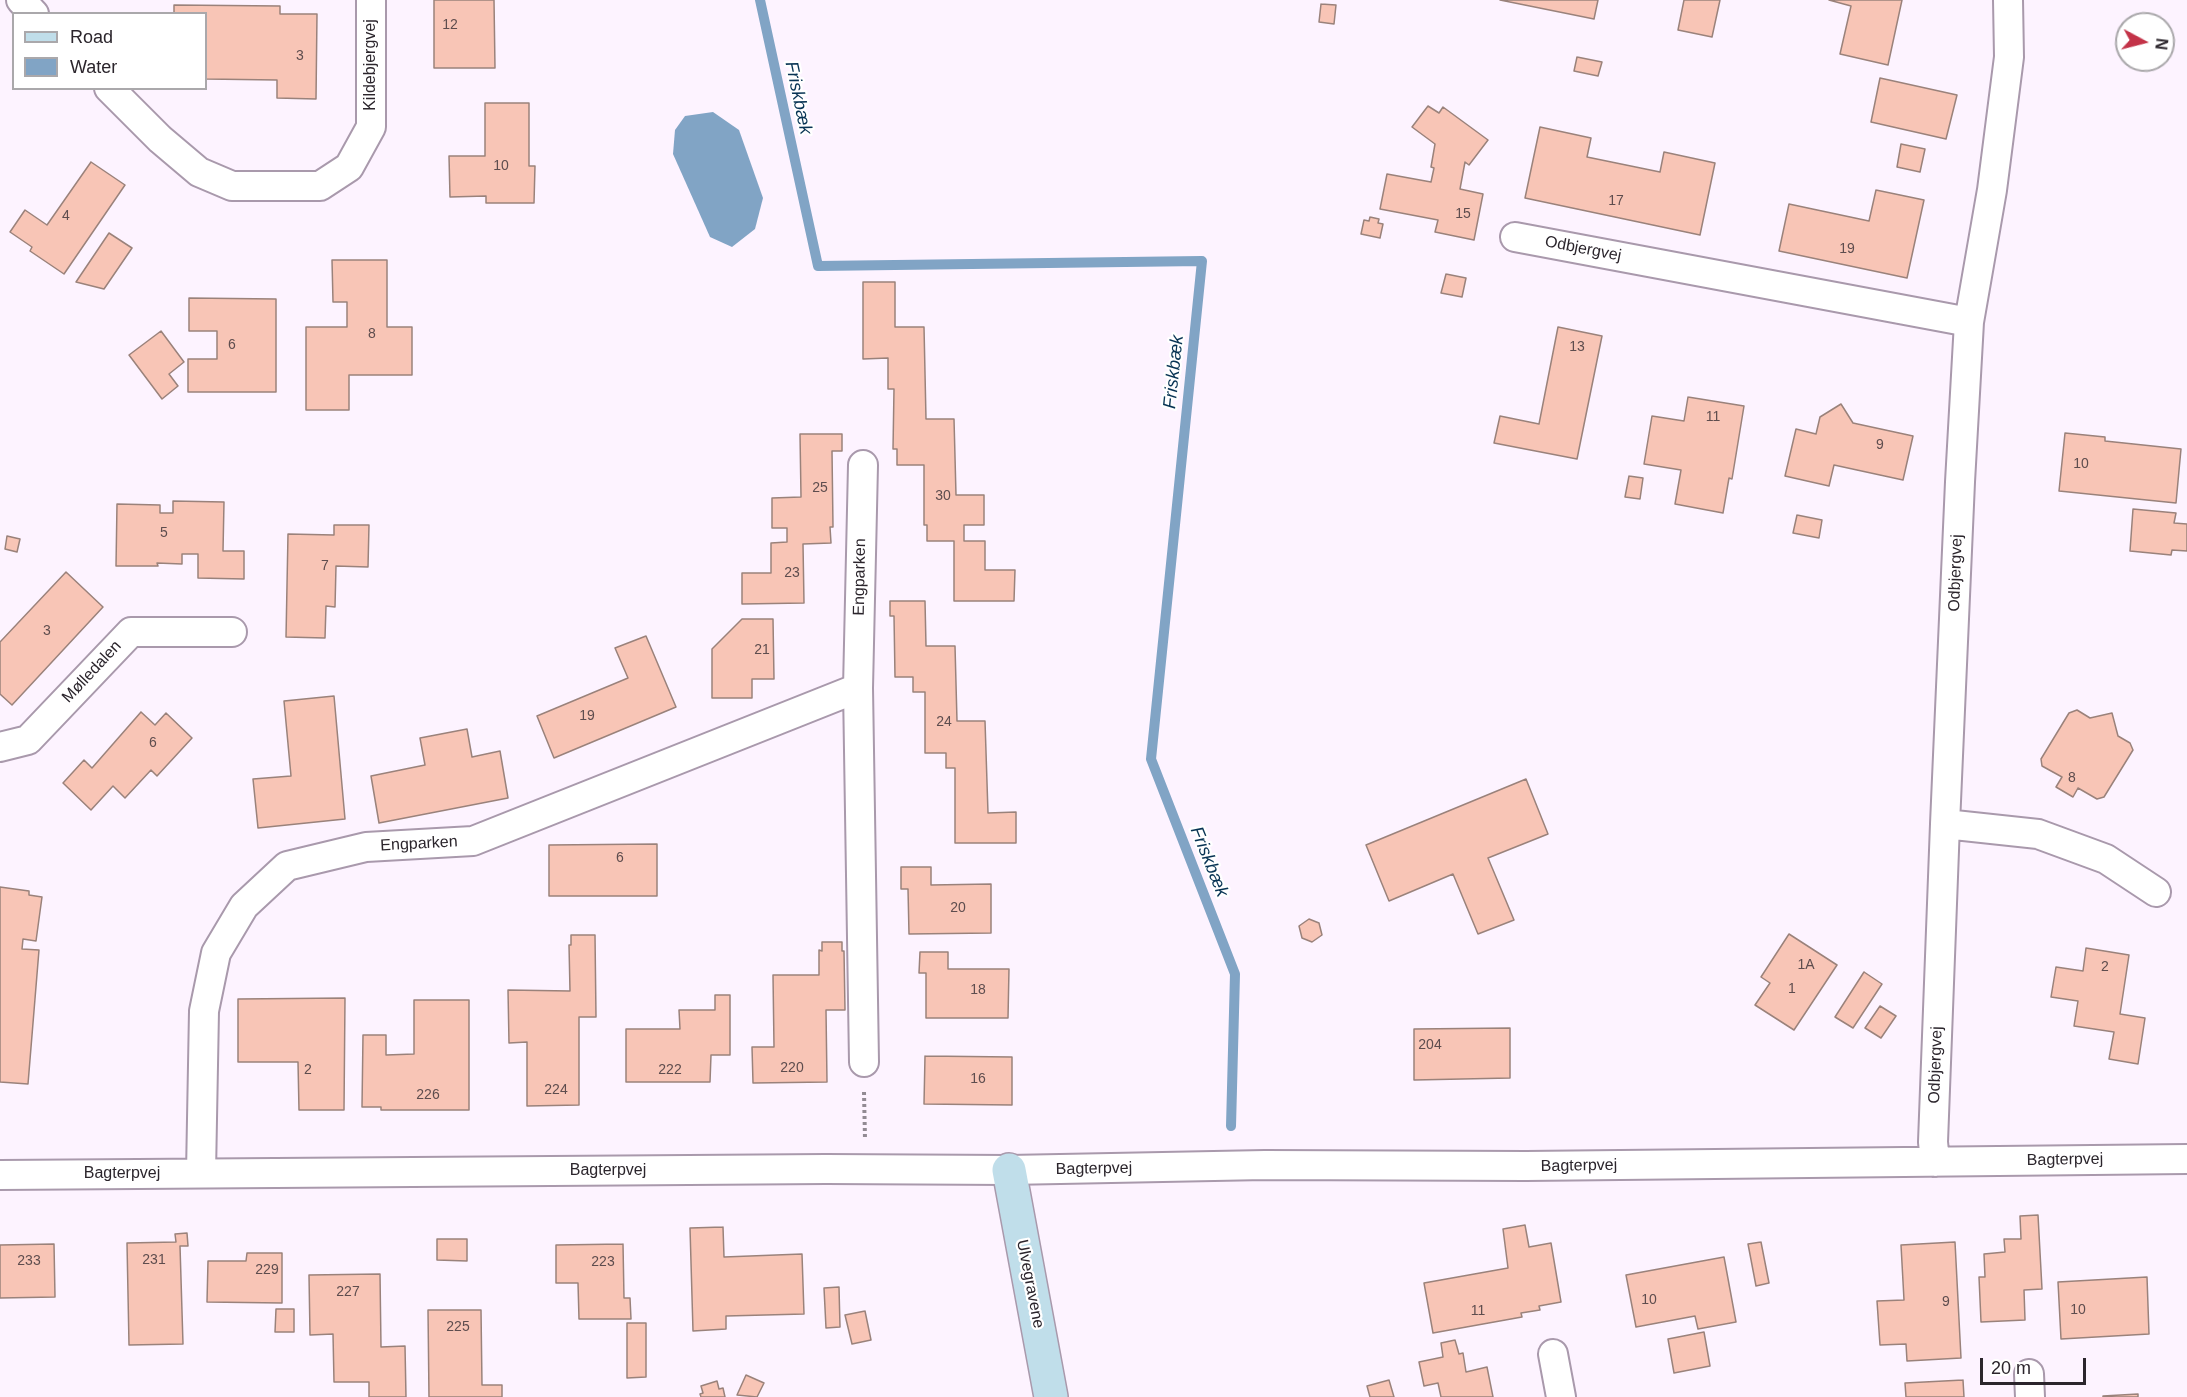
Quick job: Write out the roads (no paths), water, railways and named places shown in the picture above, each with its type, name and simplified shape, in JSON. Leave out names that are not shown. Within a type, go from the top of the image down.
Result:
[{"type":"street","points":[[21,0],[32,12]]},
{"type":"street","name":"Kildebjergvej","points":[[111,90],[160,139],[199,172],[232,186],[320,186],[349,167],[371,127],[371,0]]},
{"type":"street","name":"Odbjergvej","points":[[1935,1162],[1933,1142],[1945,824],[1969,322],[1992,190],[2009,57],[2008,0]]},
{"type":"street","name":"Odbjergvej","points":[[1515,237],[1969,322]]},
{"type":"street","name":"Engparken","points":[[863,465],[858,688],[864,1062]]},
{"type":"street","name":"Mølledalen","points":[[0,747],[28,740],[130,632],[232,632]]},
{"type":"street","name":"Engparken","points":[[201,1173],[204,1011],[216,953],[244,906],[287,866],[366,847],[473,841],[858,688]]},
{"type":"street","points":[[1945,824],[2038,834],[2106,860],[2156,892]]},
{"type":"street","name":"Bagterpvej","points":[[0,1174],[1009,1170],[1265,1165],[1526,1166],[2187,1159]]},
{"type":"street","name":"Ulvegravene","points":[[1009,1170],[1051,1397]]},
{"type":"street","points":[[1553,1354],[1561,1397]]},
{"type":"water","points":[[713,112],[739,130],[763,198],[755,229],[732,247],[710,237],[673,154],[675,130],[685,116]]},
{"type":"waterway","name":"Friskbæk","points":[[760,0],[818,266],[1202,261],[1151,759],[1235,974],[1231,1126]]}]
